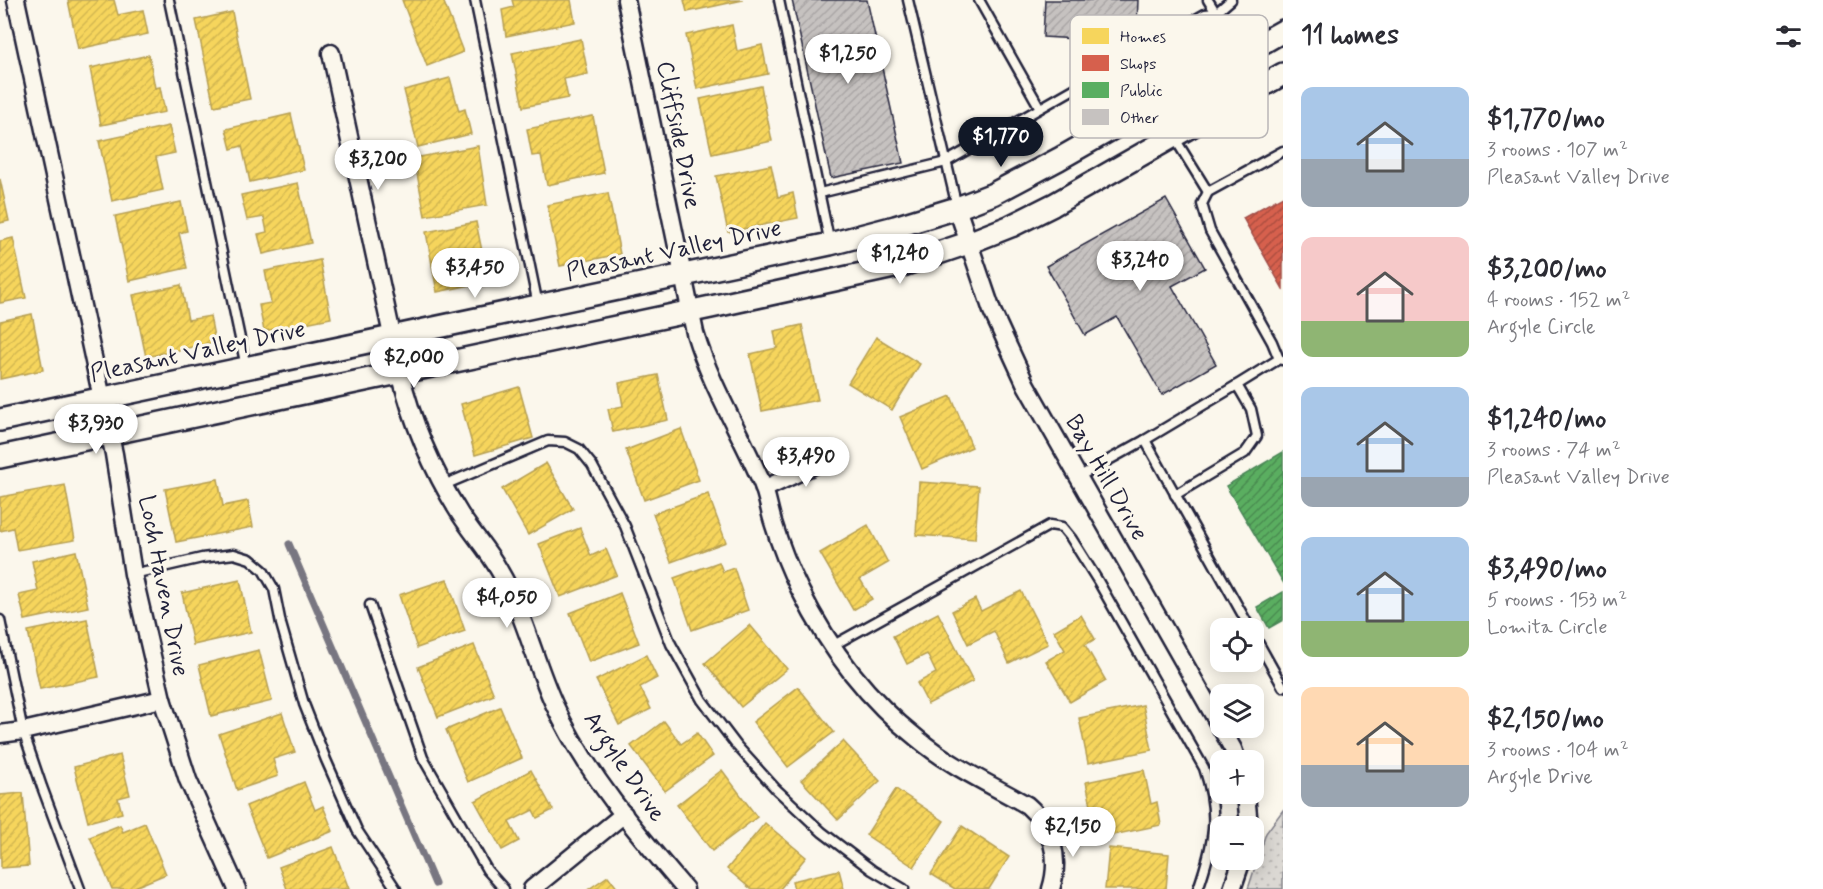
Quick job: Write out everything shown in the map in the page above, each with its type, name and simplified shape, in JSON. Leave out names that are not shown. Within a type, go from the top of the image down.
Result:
[{"type":"street","name":"Loch Haven Drive","points":[[16,0],[102,398],[133,574],[162,699],[188,780],[237,889]]},
{"type":"street","name":"Cliffside Drive","points":[[626,0],[682,275],[703,360],[764,489],[782,549],[800,591],[832,646],[862,685],[892,717],[918,740],[947,760],[1027,805],[1047,829],[1056,857],[1055,877],[1051,889]]},
{"type":"street","name":"Pleasant Valley Drive","points":[[1268,40],[1283,31]]},
{"type":"street","name":"Argyle Drive","points":[[331,52],[405,394],[429,456],[460,516],[500,570],[520,615],[554,705],[569,735],[587,765],[685,889]]},
{"type":"street","points":[[1268,83],[1283,74]]},
{"type":"street","name":"Pleasant Valley Drive","points":[[0,420],[830,244],[894,228],[993,194],[1097,138]]},
{"type":"street","points":[[0,457],[903,265],[1011,226],[1053,206],[1172,138]]},
{"type":"street","name":"Bay Hill Drive","points":[[957,208],[992,311],[1026,385],[1232,750]]},
{"type":"street","points":[[764,489],[833,456]]},
{"type":"street","points":[[0,734],[23,731],[162,699]]},
{"type":"street","points":[[532,889],[624,814]]},
{"type":"street","points":[[1232,889],[1239,870]]},
{"type":"lane","points":[[169,0],[246,368]]},
{"type":"lane","points":[[476,0],[538,306]]},
{"type":"lane","points":[[779,0],[830,244]]},
{"type":"lane","points":[[908,0],[957,208]]},
{"type":"lane","points":[[979,0],[1040,108]]},
{"type":"lane","points":[[1208,0],[1216,13]]},
{"type":"lane","points":[[1202,15],[1216,13],[1231,0]]},
{"type":"lane","points":[[820,193],[946,162],[1070,91]]},
{"type":"lane","points":[[1175,138],[1208,192]]},
{"type":"lane","points":[[1078,477],[1281,360],[1210,231],[1202,204],[1208,192],[1283,151]]},
{"type":"lane","points":[[1175,495],[1245,453],[1257,436],[1251,409],[1237,385]]},
{"type":"lane","points":[[1145,440],[1244,618]]},
{"type":"lane","points":[[444,485],[548,441],[565,442],[579,449],[592,465],[625,525],[671,644],[702,700],[737,746],[776,789],[822,832],[872,870],[904,889]]},
{"type":"lane","points":[[832,646],[1050,525],[1062,527],[1098,581],[1204,768],[1211,788],[1215,812],[1213,837],[1197,889]]},
{"type":"lane","points":[[133,574],[202,558],[234,554],[250,559],[263,570],[274,589],[281,624],[304,704],[326,760],[357,830],[396,889]]},
{"type":"lane","points":[[370,605],[423,758],[487,870],[504,889]]},
{"type":"lane","points":[[0,620],[23,731],[80,889]]},
{"type":"lane","points":[[1264,653],[1283,687]]},
{"type":"shaded area","points":[[1283,810],[1283,889],[1248,889],[1254,870],[1264,870],[1266,833]]},
{"type":"building: Homes","points":[[68,0],[114,0],[118,15],[143,10],[148,34],[78,49]]},
{"type":"building: Homes","points":[[402,0],[443,0],[463,52],[427,66]]},
{"type":"building: Homes","points":[[512,0],[571,0],[575,22],[506,36],[502,10],[514,7]]},
{"type":"building: Homes","points":[[684,0],[743,0],[687,12]]},
{"type":"building: Homes","points":[[232,12],[250,99],[214,106],[196,20]]},
{"type":"building: Homes","points":[[732,25],[737,51],[762,45],[768,74],[697,89],[686,35]]},
{"type":"building: Homes","points":[[581,39],[588,74],[564,79],[568,98],[523,107],[512,53]]},
{"type":"building: Homes","points":[[149,55],[155,88],[160,87],[165,112],[101,125],[90,68]]},
{"type":"building: Homes","points":[[450,78],[459,111],[465,109],[471,134],[418,147],[404,90]]},
{"type":"building: Homes","points":[[761,86],[772,141],[712,154],[700,99]]},
{"type":"building: Homes","points":[[291,114],[304,170],[250,182],[242,146],[231,149],[226,129]]},
{"type":"building: Homes","points":[[593,116],[604,173],[547,185],[541,155],[532,156],[527,129]]},
{"type":"building: Homes","points":[[169,126],[175,153],[156,157],[163,190],[112,201],[99,141]]},
{"type":"building: Homes","points":[[478,146],[487,205],[425,216],[414,158]]},
{"type":"building: Homes","points":[[771,165],[778,197],[793,193],[798,218],[728,232],[716,176]]},
{"type":"building: Homes","points":[[0,179],[9,221],[0,223]]},
{"type":"building: Homes","points":[[298,183],[311,243],[263,254],[258,234],[267,232],[264,217],[247,220],[241,195]]},
{"type":"building: Homes","points":[[608,193],[620,254],[560,266],[547,205]]},
{"type":"building: Homes","points":[[181,202],[187,231],[179,233],[187,268],[129,281],[115,216]]},
{"type":"building: Homes","points":[[476,222],[483,256],[499,253],[504,278],[437,292],[426,232]]},
{"type":"building: Homes","points":[[13,238],[26,298],[0,303],[0,241]]},
{"type":"building: Homes","points":[[320,260],[331,318],[264,331],[259,305],[271,303],[265,271]]},
{"type":"building: Homes","points":[[181,285],[188,320],[210,316],[215,342],[146,357],[133,295]]},
{"type":"building: Homes","points":[[32,314],[43,370],[0,379],[0,321]]},
{"type":"building: Homes","points":[[802,325],[818,400],[762,411],[750,354],[777,348],[774,331]]},
{"type":"building: Homes","points":[[876,337],[920,364],[892,410],[848,383]]},
{"type":"building: Homes","points":[[658,375],[668,420],[613,432],[608,409],[623,406],[619,383]]},
{"type":"building: Homes","points":[[519,387],[533,438],[475,455],[461,404]]},
{"type":"building: Homes","points":[[951,396],[972,447],[922,469],[900,417]]},
{"type":"building: Homes","points":[[681,429],[699,480],[644,500],[626,450]]},
{"type":"building: Homes","points":[[546,463],[573,509],[528,535],[502,489]]},
{"type":"building: Homes","points":[[218,479],[223,506],[248,501],[253,527],[176,542],[165,489]]},
{"type":"building: Homes","points":[[919,482],[979,486],[975,539],[916,535]]},
{"type":"building: Homes","points":[[65,485],[75,540],[17,550],[13,528],[0,531],[0,497]]},
{"type":"building: Homes","points":[[708,494],[726,542],[671,562],[653,514]]},
{"type":"building: Homes","points":[[868,525],[888,563],[860,579],[872,599],[853,610],[820,553]]},
{"type":"building: Homes","points":[[580,528],[591,556],[606,549],[617,575],[560,597],[539,544]]},
{"type":"building: Homes","points":[[76,551],[88,607],[25,620],[19,595],[38,591],[32,561]]},
{"type":"building: Homes","points":[[719,562],[723,572],[734,568],[748,610],[692,630],[674,578]]},
{"type":"building: Homes","points":[[447,579],[465,631],[417,648],[399,595]]},
{"type":"building: Homes","points":[[240,580],[251,632],[193,645],[182,593]]},
{"type":"building: Homes","points":[[1021,591],[1048,644],[1009,663],[994,631],[968,644],[952,611],[975,599],[981,611]]},
{"type":"building: Homes","points":[[620,593],[639,643],[589,662],[570,613]]},
{"type":"building: Homes","points":[[938,613],[973,681],[928,704],[917,683],[936,673],[927,654],[907,664],[893,636]]},
{"type":"building: Homes","points":[[1081,615],[1095,639],[1085,645],[1106,681],[1070,702],[1046,661],[1065,650],[1054,631]]},
{"type":"building: Homes","points":[[87,619],[99,677],[40,689],[28,631]]},
{"type":"building: Homes","points":[[750,625],[787,669],[741,707],[705,663]]},
{"type":"building: Homes","points":[[474,645],[494,695],[438,717],[418,667]]},
{"type":"building: Homes","points":[[259,650],[272,701],[211,716],[199,665]]},
{"type":"building: Homes","points":[[646,655],[657,678],[640,687],[651,709],[619,725],[596,680]]},
{"type":"building: Homes","points":[[798,687],[834,732],[788,767],[753,722]]},
{"type":"building: Homes","points":[[1143,705],[1152,750],[1088,763],[1079,718]]},
{"type":"building: Homes","points":[[500,707],[522,758],[468,782],[446,730]]},
{"type":"building: Homes","points":[[282,713],[295,752],[273,759],[278,776],[237,790],[219,734]]},
{"type":"building: Homes","points":[[664,721],[681,744],[697,733],[713,756],[665,791],[631,746]]},
{"type":"building: Homes","points":[[843,741],[880,781],[838,820],[801,780]]},
{"type":"building: Homes","points":[[120,755],[130,795],[118,798],[122,813],[88,822],[74,767]]},
{"type":"building: Homes","points":[[531,770],[553,810],[537,818],[533,810],[509,822],[519,841],[502,850],[475,801]]},
{"type":"building: Homes","points":[[722,770],[757,817],[712,851],[677,805]]},
{"type":"building: Homes","points":[[1144,770],[1151,804],[1157,802],[1161,825],[1098,838],[1086,782]]},
{"type":"building: Homes","points":[[304,782],[315,810],[323,806],[333,831],[267,858],[246,806]]},
{"type":"building: Homes","points":[[896,789],[944,821],[914,867],[866,835]]},
{"type":"building: Homes","points":[[23,793],[29,866],[1,868],[0,795]]},
{"type":"building: Homes","points":[[145,823],[166,874],[130,889],[112,889],[90,837],[120,825],[123,832]]},
{"type":"building: Homes","points":[[765,823],[806,857],[780,889],[751,889],[727,869]]},
{"type":"building: Homes","points":[[962,826],[1009,857],[989,889],[955,889],[931,874]]},
{"type":"building: Homes","points":[[333,847],[349,889],[287,889],[279,867]]},
{"type":"building: Homes","points":[[1109,848],[1169,854],[1166,889],[1105,889]]},
{"type":"building: Homes","points":[[839,870],[844,889],[794,889],[792,881]]},
{"type":"building: Homes","points":[[608,876],[618,889],[589,889]]},
{"type":"building: Shops","points":[[1283,196],[1283,289],[1243,218]]},
{"type":"building: Public","points":[[1283,452],[1283,582],[1226,486]]},
{"type":"building: Public","points":[[1283,592],[1283,620],[1269,628],[1257,607]]},
{"type":"building: Other","points":[[792,0],[867,0],[903,163],[831,178]]},
{"type":"building: Other","points":[[1045,0],[1138,0],[1137,15],[1070,15],[1070,39],[1043,37]]},
{"type":"building: Other","points":[[1166,199],[1205,268],[1172,286],[1216,364],[1162,395],[1117,317],[1085,335],[1046,266]]},
{"type":"waterway","points":[[289,544],[435,884]]}]
